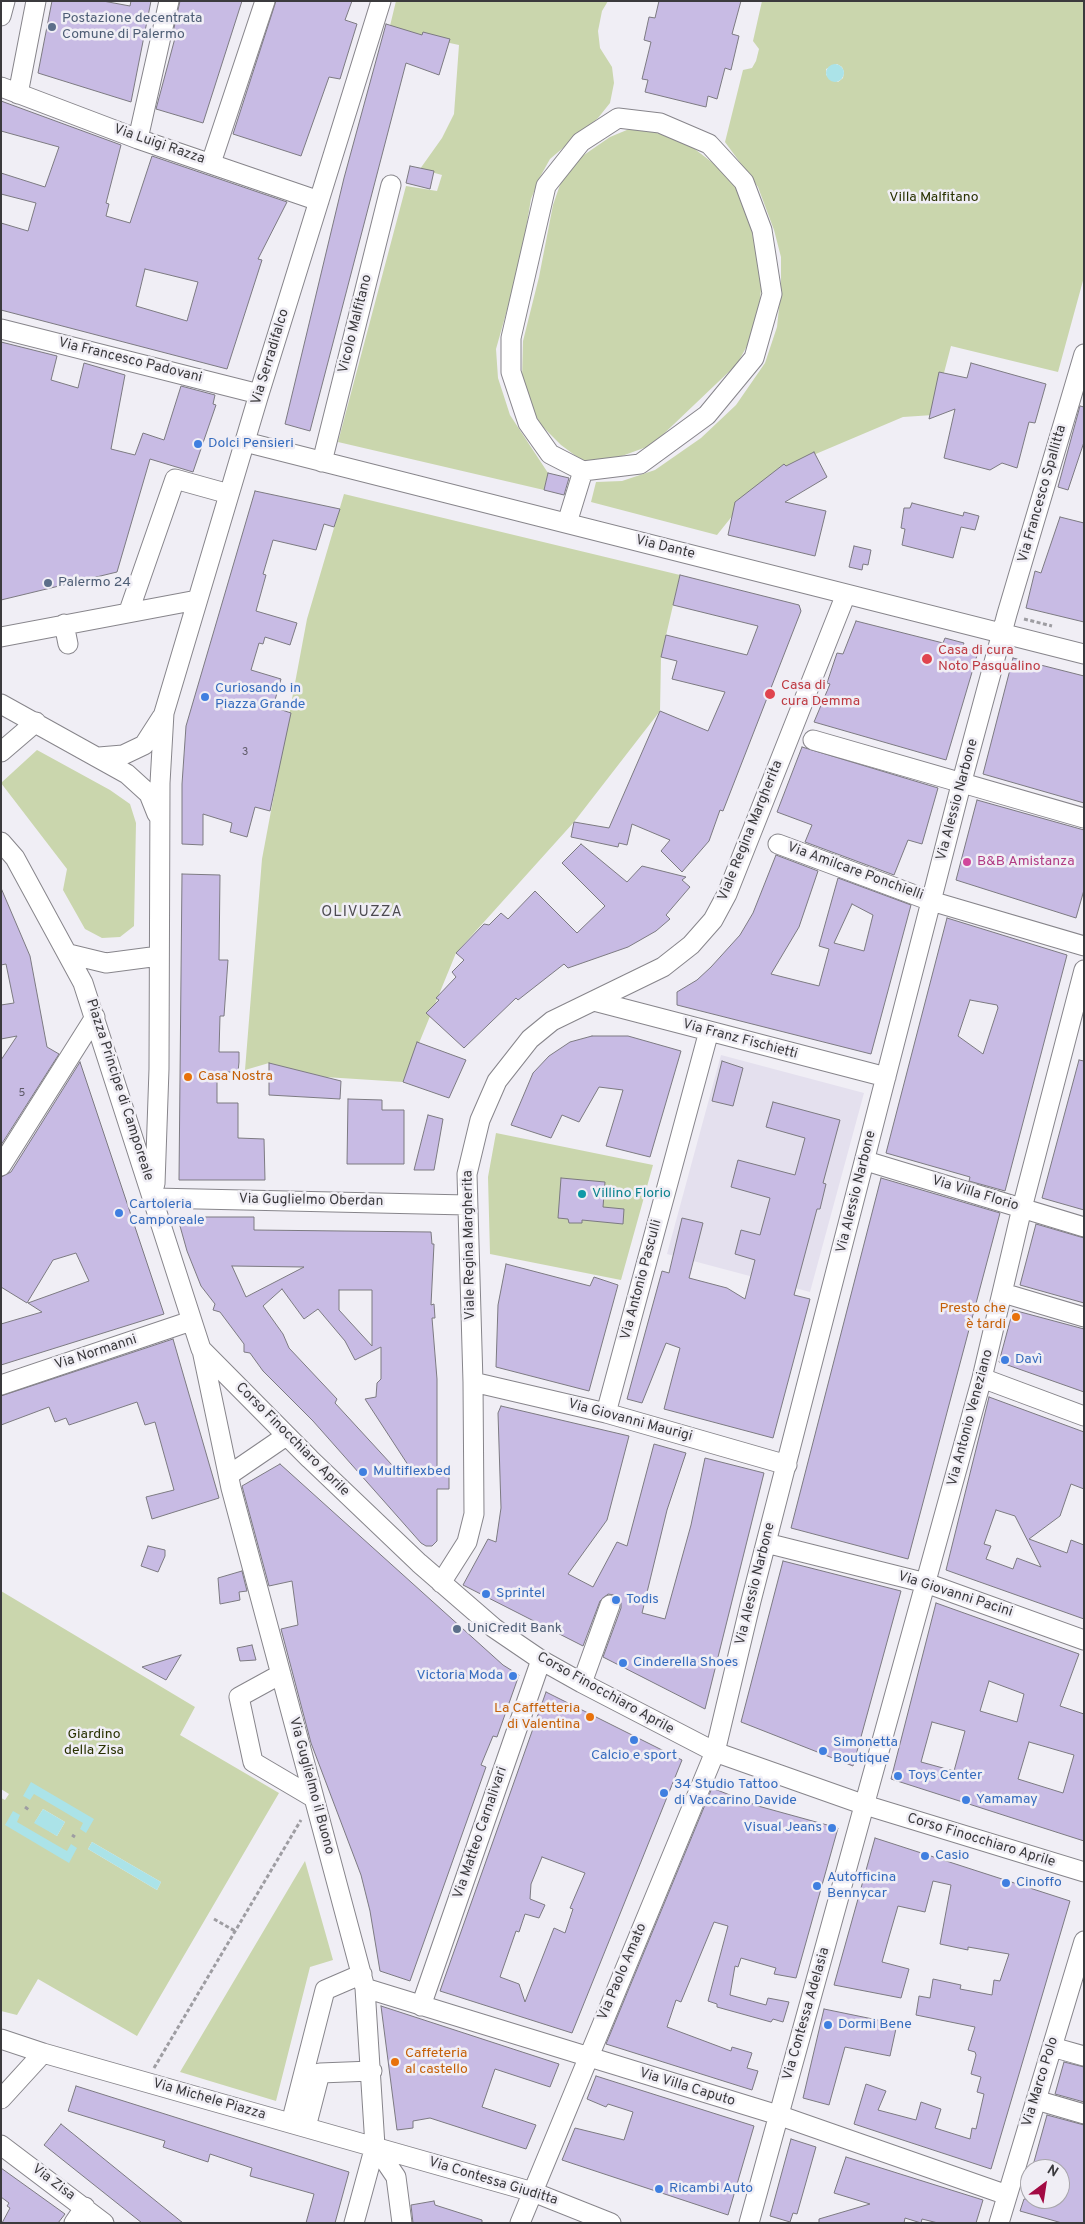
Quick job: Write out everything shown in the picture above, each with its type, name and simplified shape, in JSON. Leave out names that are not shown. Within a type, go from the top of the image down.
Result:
[{"type":"street","points":[[1,16],[5,1]]},
{"type":"street","points":[[10,90],[36,1]]},
{"type":"street","points":[[138,139],[169,1]]},
{"type":"street","points":[[211,164],[265,1]]},
{"type":"street","name":"Via Serradifalco","points":[[164,713],[259,394],[381,1]]},
{"type":"street","name":"Via Luigi Razza","points":[[10,90],[138,139],[319,201]]},
{"type":"street","points":[[618,118],[660,123],[709,144],[744,182],[762,230],[772,294],[754,358],[707,415],[640,464],[583,471],[550,454],[528,423],[511,372],[511,338],[546,186],[581,142],[618,118]]},
{"type":"street","name":"Vicolo Malfitano","points":[[322,462],[391,186]]},
{"type":"street","name":"Via Francesco Padovani","points":[[1,329],[259,394]]},
{"type":"street","name":"Via Francesco Spallitta","points":[[1002,633],[1084,354]]},
{"type":"street","name":"Via Dante","points":[[245,442],[1084,654]]},
{"type":"street","points":[[567,523],[583,471]]},
{"type":"street","points":[[129,611],[175,479],[229,494]]},
{"type":"street","name":"Viale Regina Margherita","points":[[441,1583],[467,1542],[474,1514],[473,1382],[467,1174],[480,1120],[497,1081],[530,1039],[552,1021],[663,967],[691,945],[713,920],[727,894],[846,594]]},
{"type":"street","points":[[1,637],[129,611],[197,600]]},
{"type":"street","points":[[64,624],[68,644]]},
{"type":"street","name":"Via Alessio Narbone","points":[[715,1752],[766,1543],[866,1161],[962,781],[1002,633]]},
{"type":"street","name":"Piazza Principe di Camporeale","points":[[1,704],[127,774],[149,794],[160,820]]},
{"type":"street","points":[[99,757],[123,755],[144,745],[164,713]]},
{"type":"street","name":"Piazza Principe di Camporeale","points":[[154,1198],[159,1069],[160,820],[164,713]]},
{"type":"street","points":[[1,752],[36,722]]},
{"type":"street","points":[[813,740],[962,781],[1084,818]]},
{"type":"street","name":"Piazza Principe di Camporeale","points":[[1,842],[15,858],[83,982],[154,1198]]},
{"type":"street","name":"Via Amilcare Ponchielli","points":[[778,844],[932,901],[1084,946]]},
{"type":"street","points":[[69,954],[106,962],[159,956]]},
{"type":"street","name":"Via Antonio Veneziano","points":[[865,1805],[982,1378],[1022,1208],[1084,970]]},
{"type":"street","name":"Via Franz Fischietti","points":[[594,1001],[886,1077]]},
{"type":"street","points":[[1,1166],[95,1018]]},
{"type":"street","name":"Via Antonio Pasculli","points":[[606,1413],[709,1031]]},
{"type":"street","name":"Via Villa Florio","points":[[866,1161],[1084,1226]]},
{"type":"street","name":"Via Guglielmo Oberdan","points":[[154,1198],[467,1205]]},
{"type":"street","name":"Corso Finocchiaro Aprile","points":[[154,1198],[201,1349],[286,1436],[441,1583],[494,1628],[541,1660],[715,1752],[865,1805],[1084,1872]]},
{"type":"street","points":[[1002,1292],[1084,1317]]},
{"type":"street","name":"Via Normanni","points":[[1,1384],[191,1321]]},
{"type":"street","name":"Via Guglielmo il Buono","points":[[201,1349],[229,1475],[363,1981],[372,2071],[375,2146],[354,2223]]},
{"type":"street","points":[[982,1378],[1084,1416]]},
{"type":"street","name":"Via Giovanni Maurigi","points":[[473,1382],[606,1413],[787,1465]]},
{"type":"street","points":[[229,1475],[286,1436]]},
{"type":"street","name":"Via Giovanni Pacini","points":[[766,1543],[926,1583],[1084,1640]]},
{"type":"street","points":[[582,1683],[610,1605]]},
{"type":"street","name":"Via Matteo Carnalivari","points":[[421,2006],[541,1660]]},
{"type":"street","points":[[281,1674],[239,1697],[253,1762],[314,1798]]},
{"type":"street","name":"Via Paolo Amato","points":[[520,2223],[715,1752]]},
{"type":"street","name":"Via Contessa Adelasia","points":[[749,2223],[865,1805]]},
{"type":"street","name":"Via Marco Polo","points":[[1000,2223],[1084,1941]]},
{"type":"street","points":[[298,2125],[325,1990],[363,1981]]},
{"type":"street","name":"Via Villa Caputo","points":[[363,1981],[421,2006],[778,2116],[1007,2195]]},
{"type":"street","name":"Via Michele Piazza","points":[[1,2038],[43,2053],[375,2146]]},
{"type":"street","points":[[1052,2047],[1084,2056]]},
{"type":"street","points":[[1,2099],[43,2053]]},
{"type":"street","points":[[298,2125],[320,2073],[372,2071]]},
{"type":"street","points":[[1036,2100],[1084,2114]]},
{"type":"street","name":"Via Zisa","points":[[1,2145],[104,2223]]},
{"type":"street","points":[[375,2146],[396,2176],[402,2223]]},
{"type":"street","name":"Via Contessa Giuditta","points":[[375,2146],[533,2192],[611,2223]]},
{"type":"street","points":[[74,2223],[85,2207]]},
{"type":"path","points":[[146,2082],[314,1798]]},
{"type":"path","points":[[25,1807],[29,1810]]},
{"type":"path","points":[[214,1919],[235,1931]]},
{"type":"shaded area","points":[[721,1055],[864,1093],[810,1292],[667,1254]]},
{"type":"green space","points":[[396,1],[608,1],[602,11],[598,31],[600,48],[612,67],[614,83],[610,103],[598,118],[550,159],[540,177],[531,199],[520,264],[496,349],[498,378],[510,415],[548,473],[544,490],[338,442],[406,186],[437,191],[442,175],[420,169],[442,138],[454,114],[459,45],[389,30]]},
{"type":"green space","name":"Villa Malfitano","points":[[762,1],[1084,1],[1084,277],[1058,372],[951,346],[933,415],[903,417],[785,467],[749,495],[717,535],[591,502],[596,482],[622,481],[655,470],[701,438],[736,405],[765,363],[777,327],[781,289],[781,257],[774,230],[758,187],[725,142],[743,70],[752,68],[756,61],[759,49],[753,41]],"holes":[[[837,64],[842,67],[844,72],[843,78],[838,82],[826,75],[826,69]]]},
{"type":"green space","points":[[634,127],[683,140],[722,170],[735,186],[751,228],[762,280],[757,328],[737,364],[652,445],[600,464],[584,462],[561,445],[542,426],[527,401],[522,380],[523,341],[539,277],[553,205],[562,179],[581,157],[610,137]]},
{"type":"green space","points":[[344,494],[680,575],[661,657],[660,711],[574,822],[456,953],[403,1082],[325,1077],[269,1063],[245,1070],[262,859],[307,619]]},
{"type":"green space","points":[[37,750],[110,790],[130,804],[136,823],[134,926],[120,937],[102,938],[85,929],[63,890],[67,869],[1,783]]},
{"type":"green space","points":[[496,1133],[653,1165],[621,1280],[490,1254],[488,1177]]},
{"type":"green space","name":"Giardino della Zisa","points":[[1,1591],[195,1707],[180,1735],[279,1793],[137,2036],[38,1979],[17,2015],[1,2011],[1,1798],[5,1800],[9,1794],[1,1789]],"holes":[[[43,1809],[65,1822],[57,1836],[35,1822]],[[92,1842],[161,1882],[157,1890],[88,1849]]]},
{"type":"green space","points":[[305,1861],[333,1960],[310,1967],[276,2101],[180,2072]]},
{"type":"water","points":[[831,64],[839,64],[844,69],[842,80],[831,82],[826,77],[826,69]]},
{"type":"water","points":[[31,1782],[94,1819],[86,1833],[80,1829],[83,1823],[34,1794],[30,1800],[23,1796]]},
{"type":"water","points":[[43,1809],[65,1822],[57,1836],[34,1823]]},
{"type":"water","points":[[13,1811],[20,1815],[17,1822],[53,1843],[67,1851],[71,1844],[77,1848],[69,1863],[5,1825]]},
{"type":"water","points":[[92,1842],[161,1882],[157,1890],[88,1849]]},
{"type":"building","points":[[52,1],[103,1],[130,6],[131,1],[151,1],[131,102],[38,73]]},
{"type":"building","points":[[180,1],[242,1],[203,123],[156,109],[175,38],[172,37]]},
{"type":"building","points":[[276,1],[352,1],[345,20],[357,24],[340,79],[329,77],[301,156],[233,134]]},
{"type":"building","points":[[659,1],[741,1],[732,34],[739,36],[731,70],[725,68],[717,99],[708,96],[706,107],[645,92],[648,80],[642,79],[651,42],[644,40],[649,17],[655,18]]},
{"type":"building","points":[[386,24],[422,35],[423,32],[450,39],[439,75],[406,63],[310,431],[285,424],[344,178]]},
{"type":"building","points":[[1,101],[121,145],[106,203],[109,204],[106,216],[130,223],[152,156],[287,202],[258,259],[262,260],[227,369],[1,310],[1,223],[28,231],[36,203],[1,194],[1,173],[45,187],[59,147],[1,131]],"holes":[[[145,269],[198,282],[187,321],[136,306]]]},
{"type":"building","points":[[410,166],[434,171],[430,189],[406,183]]},
{"type":"building","points":[[1,342],[57,356],[51,380],[78,388],[84,363],[125,375],[111,449],[135,455],[143,433],[164,440],[181,386],[215,395],[213,404],[216,405],[193,472],[150,459],[117,572],[1,600]]},
{"type":"building","points":[[971,363],[1046,384],[1035,423],[1029,422],[1017,468],[1002,463],[990,470],[944,458],[955,409],[929,419],[939,372],[967,378]]},
{"type":"building","points":[[1080,406],[1084,407],[1084,442],[1068,490],[1058,487]]},
{"type":"building","points":[[814,452],[827,477],[785,502],[826,511],[815,556],[728,535],[735,502],[784,464],[786,466]]},
{"type":"building","points":[[548,473],[569,478],[564,495],[544,490]]},
{"type":"building","points":[[255,491],[340,509],[334,527],[324,524],[316,550],[273,540],[263,574],[266,575],[256,611],[297,623],[290,645],[265,637],[263,644],[259,643],[251,670],[281,679],[273,707],[291,713],[270,811],[255,807],[247,837],[230,832],[232,823],[203,814],[203,845],[182,844],[182,784],[186,726]]},
{"type":"building","points":[[912,503],[963,516],[964,512],[979,516],[975,530],[961,527],[953,558],[902,545],[905,529],[901,528],[904,508],[910,508]]},
{"type":"building","points":[[1060,517],[1084,523],[1084,622],[1026,608],[1035,571],[1041,573]]},
{"type":"building","points":[[854,546],[871,550],[868,565],[863,564],[862,570],[849,567]]},
{"type":"building","points":[[680,575],[799,605],[801,611],[723,811],[720,810],[709,841],[682,872],[661,851],[670,840],[632,824],[627,845],[619,843],[618,847],[571,837],[574,822],[609,828],[660,711],[708,731],[725,692],[672,679],[677,661],[661,657],[666,635],[747,655],[758,626],[673,605]]},
{"type":"building","points":[[856,621],[943,643],[945,638],[964,643],[962,648],[978,652],[946,760],[814,722],[830,684],[827,683],[837,653],[843,654]]},
{"type":"building","points":[[1013,658],[1084,676],[1084,803],[983,774]]},
{"type":"building","points":[[802,747],[938,788],[922,844],[908,840],[894,875],[805,842],[812,825],[777,812]]},
{"type":"building","points":[[977,800],[1084,830],[1084,890],[1076,918],[956,880]]},
{"type":"building","points":[[581,844],[627,882],[642,866],[686,877],[682,880],[690,887],[666,915],[670,919],[656,931],[628,947],[568,968],[564,964],[518,1000],[516,998],[464,1048],[426,1013],[439,1000],[436,998],[456,977],[452,972],[464,960],[456,953],[484,924],[489,925],[501,913],[508,919],[535,891],[577,933],[605,906],[562,863]]},
{"type":"building","points":[[776,855],[818,871],[799,927],[771,974],[819,986],[829,949],[819,946],[838,878],[911,905],[871,1054],[677,1005],[677,992],[697,980],[711,967],[740,935],[753,913]],"holes":[[[852,904],[873,915],[864,951],[834,943]]]},
{"type":"building","points":[[182,874],[220,875],[219,960],[228,960],[224,1016],[220,1016],[219,1052],[239,1052],[239,1062],[238,1072],[217,1072],[217,1103],[238,1103],[238,1138],[264,1139],[265,1180],[179,1180]]},
{"type":"building","points":[[1,888],[30,956],[47,1047],[59,1054],[1,1145],[1,1060],[17,1036],[1,1039],[1,1005],[14,1003],[6,964],[1,965]]},
{"type":"building","points":[[947,918],[1067,955],[1005,1191],[969,1181],[970,1177],[886,1153]],"holes":[[[970,1000],[997,1005],[998,1008],[983,1054],[958,1036]]]},
{"type":"building","points":[[592,1036],[628,1036],[681,1051],[650,1157],[606,1146],[623,1090],[599,1087],[579,1122],[562,1115],[551,1138],[511,1125],[533,1073],[549,1056],[570,1042]]},
{"type":"building","points":[[417,1042],[466,1060],[449,1098],[403,1082]]},
{"type":"building","points":[[1079,1060],[1084,1061],[1084,1210],[1042,1198]]},
{"type":"building","points":[[722,1061],[743,1068],[733,1106],[712,1101]]},
{"type":"building","points":[[80,1062],[164,1314],[1,1365],[1,1324],[42,1312],[28,1303],[89,1281],[76,1253],[53,1260],[27,1303],[1,1287],[1,1177],[11,1172]]},
{"type":"building","points":[[269,1063],[341,1081],[340,1099],[269,1095]]},
{"type":"building","points":[[348,1099],[382,1100],[382,1110],[404,1110],[404,1164],[347,1164]]},
{"type":"building","points":[[773,1102],[840,1120],[823,1183],[826,1184],[820,1209],[817,1209],[794,1295],[810,1299],[773,1438],[664,1409],[680,1348],[666,1343],[642,1403],[627,1399],[662,1271],[669,1273],[682,1218],[703,1223],[689,1278],[727,1288],[745,1299],[755,1260],[735,1254],[741,1230],[760,1235],[770,1198],[731,1187],[738,1160],[795,1175],[805,1138],[766,1127]]},
{"type":"building","points":[[428,1115],[443,1119],[434,1170],[414,1170]]},
{"type":"building","name":"Villino Florio","points":[[561,1178],[605,1182],[603,1207],[624,1209],[623,1224],[582,1220],[582,1223],[569,1223],[568,1219],[558,1218]]},
{"type":"building","points":[[881,1178],[1000,1213],[908,1559],[791,1528]]},
{"type":"building","points":[[180,1217],[254,1217],[254,1230],[431,1232],[432,1244],[434,1244],[431,1305],[434,1304],[435,1318],[432,1318],[437,1379],[437,1474],[449,1475],[449,1489],[437,1489],[437,1541],[432,1546],[426,1546],[421,1543],[313,1421],[263,1371],[250,1353],[244,1352],[244,1344],[220,1312],[213,1310],[215,1304],[201,1286],[187,1251],[180,1226]],"holes":[[[232,1266],[304,1267],[246,1297]],[[282,1289],[304,1319],[318,1309],[345,1341],[355,1360],[381,1347],[381,1379],[377,1383],[376,1397],[365,1399],[412,1471],[403,1477],[335,1403],[337,1399],[289,1348],[283,1334],[263,1306]],[[339,1290],[372,1290],[372,1346],[339,1310]]]},
{"type":"building","points":[[1036,1224],[1084,1238],[1084,1303],[1020,1285]]},
{"type":"building","points":[[506,1264],[590,1286],[594,1277],[618,1285],[589,1391],[496,1367],[498,1305]]},
{"type":"building","points":[[1013,1310],[1084,1329],[1084,1392],[999,1362]]},
{"type":"building","points":[[173,1339],[219,1498],[152,1519],[146,1497],[174,1490],[155,1422],[145,1425],[137,1402],[69,1425],[66,1418],[55,1422],[49,1407],[1,1425],[1,1396]]},
{"type":"building","points":[[989,1397],[1084,1432],[1084,1489],[1071,1484],[1060,1516],[1029,1539],[1067,1553],[1071,1540],[1084,1545],[1084,1619],[946,1570]],"holes":[[[996,1510],[1015,1516],[1041,1567],[1017,1558],[1013,1569],[986,1559],[991,1546],[984,1544]]]},
{"type":"building","points":[[501,1406],[629,1436],[607,1520],[568,1574],[593,1587],[617,1542],[627,1546],[654,1444],[686,1453],[667,1510],[642,1613],[665,1619],[691,1525],[705,1458],[764,1473],[705,1709],[603,1657],[621,1608],[621,1603],[614,1595],[608,1594],[600,1601],[583,1646],[463,1585],[488,1539],[496,1542],[501,1508],[498,1413]]},
{"type":"building","points":[[280,1464],[503,1665],[519,1675],[497,1737],[493,1736],[481,1765],[486,1767],[410,1981],[380,1971],[370,1911],[361,1875],[311,1743],[281,1629],[298,1625],[292,1581],[269,1586],[242,1486]]},
{"type":"building","points":[[148,1546],[165,1550],[165,1556],[158,1572],[141,1566]]},
{"type":"building","points":[[783,1561],[901,1591],[853,1766],[741,1722]]},
{"type":"building","points":[[242,1571],[247,1591],[239,1592],[240,1600],[220,1604],[218,1578]]},
{"type":"building","points":[[936,1603],[1079,1654],[1060,1706],[1084,1714],[1084,1841],[891,1779]],"holes":[[[989,1681],[1024,1694],[1017,1722],[980,1711]],[[932,1722],[965,1731],[954,1771],[921,1762]],[[1029,1742],[1074,1755],[1063,1793],[1018,1779]]]},
{"type":"building","points":[[252,1645],[256,1660],[240,1661],[237,1648]]},
{"type":"building","points":[[181,1655],[166,1680],[142,1667]]},
{"type":"building","points":[[546,1692],[682,1760],[572,2033],[440,1991]],"holes":[[[542,1857],[585,1873],[570,1908],[573,1909],[565,1933],[554,1928],[525,2002],[519,1984],[500,1977],[516,1931],[519,1932],[525,1914],[539,1918],[545,1905],[530,1899],[531,1884]]]},
{"type":"building","points":[[712,1788],[758,1806],[838,1828],[796,1978],[774,1974],[776,1968],[741,1958],[738,1967],[735,1966],[730,1995],[766,2005],[768,1998],[789,2002],[783,2022],[773,2019],[771,2022],[717,2007],[717,2004],[708,2001],[728,1926],[714,1922],[681,2002],[676,2000],[667,2027],[731,2051],[732,2047],[752,2053],[747,2068],[758,2071],[752,2090],[606,2044]]},
{"type":"building","points":[[875,1838],[1070,1901],[991,2169],[854,2124],[866,2084],[886,2091],[878,2110],[916,2120],[921,2102],[941,2109],[935,2128],[970,2139],[972,2128],[976,2129],[984,2094],[977,2092],[981,2077],[971,2074],[976,2055],[975,2052],[968,2050],[975,2027],[916,2015],[919,1996],[930,1998],[933,1979],[961,1985],[960,1989],[992,1995],[994,1980],[1000,1981],[1009,1954],[968,1947],[968,1950],[940,1944],[951,1885],[933,1881],[925,1912],[898,1906],[882,1962],[909,1969],[901,1998],[834,1985]]},
{"type":"building","points":[[381,2006],[559,2064],[550,2087],[495,2069],[482,2107],[536,2125],[526,2149],[430,2118],[413,2121],[413,2128],[397,2130]]},
{"type":"building","points":[[824,2009],[897,2024],[890,2056],[845,2047],[829,2105],[803,2098]]},
{"type":"building","points":[[1064,2062],[1084,2067],[1084,2102],[1055,2094]]},
{"type":"building","points":[[596,2076],[754,2126],[728,2215],[562,2160],[575,2128],[624,2140],[633,2112],[608,2104],[606,2107],[587,2099]]},
{"type":"building","points":[[76,2086],[349,2172],[335,2223],[306,2223],[314,2194],[250,2176],[252,2168],[210,2154],[208,2162],[163,2147],[165,2141],[68,2111]]},
{"type":"building","points":[[1047,2115],[1084,2125],[1084,2223],[1062,2223],[1020,2211],[1021,2209],[1070,2209],[1070,2159],[1035,2159]]},
{"type":"building","points":[[61,2124],[183,2223],[142,2223],[44,2145]]},
{"type":"building","points":[[791,2139],[816,2147],[797,2214],[793,2213],[790,2222],[770,2216]]},
{"type":"building","points":[[846,2157],[983,2200],[976,2223],[938,2223],[922,2219],[921,2223],[905,2218],[904,2223],[819,2223],[819,2219],[870,2204],[834,2193]]},
{"type":"building","points":[[1,2168],[65,2214],[58,2223],[2,2223],[10,2208],[7,2206],[9,2203],[1,2197]]},
{"type":"building","points":[[434,2201],[435,2205],[482,2220],[482,2223],[413,2223],[411,2205]]},
{"type":"place","name":"Postazione decentrata Comune di Palermo","points":[[52,27]]},
{"type":"place","name":"Dolci Pensieri","points":[[198,444]]},
{"type":"place","name":"Palermo 24","points":[[48,583]]},
{"type":"place","name":"Casa di cura Noto Pasqualino","points":[[927,659]]},
{"type":"place","name":"Casa di cura Demma","points":[[770,694]]},
{"type":"place","name":"Curiosando in Piazza Grande","points":[[205,697]]},
{"type":"place","name":"B&B Amistanza","points":[[967,862]]},
{"type":"place","name":"Casa Nostra","points":[[188,1077]]},
{"type":"place","name":"Villino Florio","points":[[582,1194]]},
{"type":"place","name":"Cartoleria Camporeale","points":[[119,1213]]},
{"type":"place","name":"Presto che è tardi","points":[[1016,1317]]},
{"type":"place","name":"Davì","points":[[1005,1360]]},
{"type":"place","name":"Multiflexbed","points":[[363,1472]]},
{"type":"place","name":"Sprintel","points":[[486,1594]]},
{"type":"place","name":"Todis","points":[[616,1600]]},
{"type":"place","name":"UniCredit Bank","points":[[457,1629]]},
{"type":"place","name":"Cinderella Shoes","points":[[623,1663]]},
{"type":"place","name":"Victoria Moda","points":[[513,1676]]},
{"type":"place","name":"La Caffetteria di Valentina","points":[[590,1717]]},
{"type":"place","name":"Calcio e sport","points":[[634,1740]]},
{"type":"place","name":"Simonetta Boutique","points":[[823,1751]]},
{"type":"place","name":"Toys Center","points":[[898,1776]]},
{"type":"place","name":"34 Studio Tattoo di Vaccarino Davide","points":[[664,1793]]},
{"type":"place","name":"Yamamay","points":[[966,1800]]},
{"type":"place","name":"Visual Jeans","points":[[832,1828]]},
{"type":"place","name":"Casio","points":[[925,1856]]},
{"type":"place","name":"Cinoffo","points":[[1006,1883]]},
{"type":"place","name":"Autofficina Bennycar","points":[[817,1886]]},
{"type":"place","name":"Dormi Bene","points":[[828,2025]]},
{"type":"place","name":"Caffeteria al castello","points":[[395,2062]]},
{"type":"place","name":"Ricambi Auto","points":[[659,2189]]},
{"type":"district","name":"OLIVUZZA","points":[[362,913]]}]
